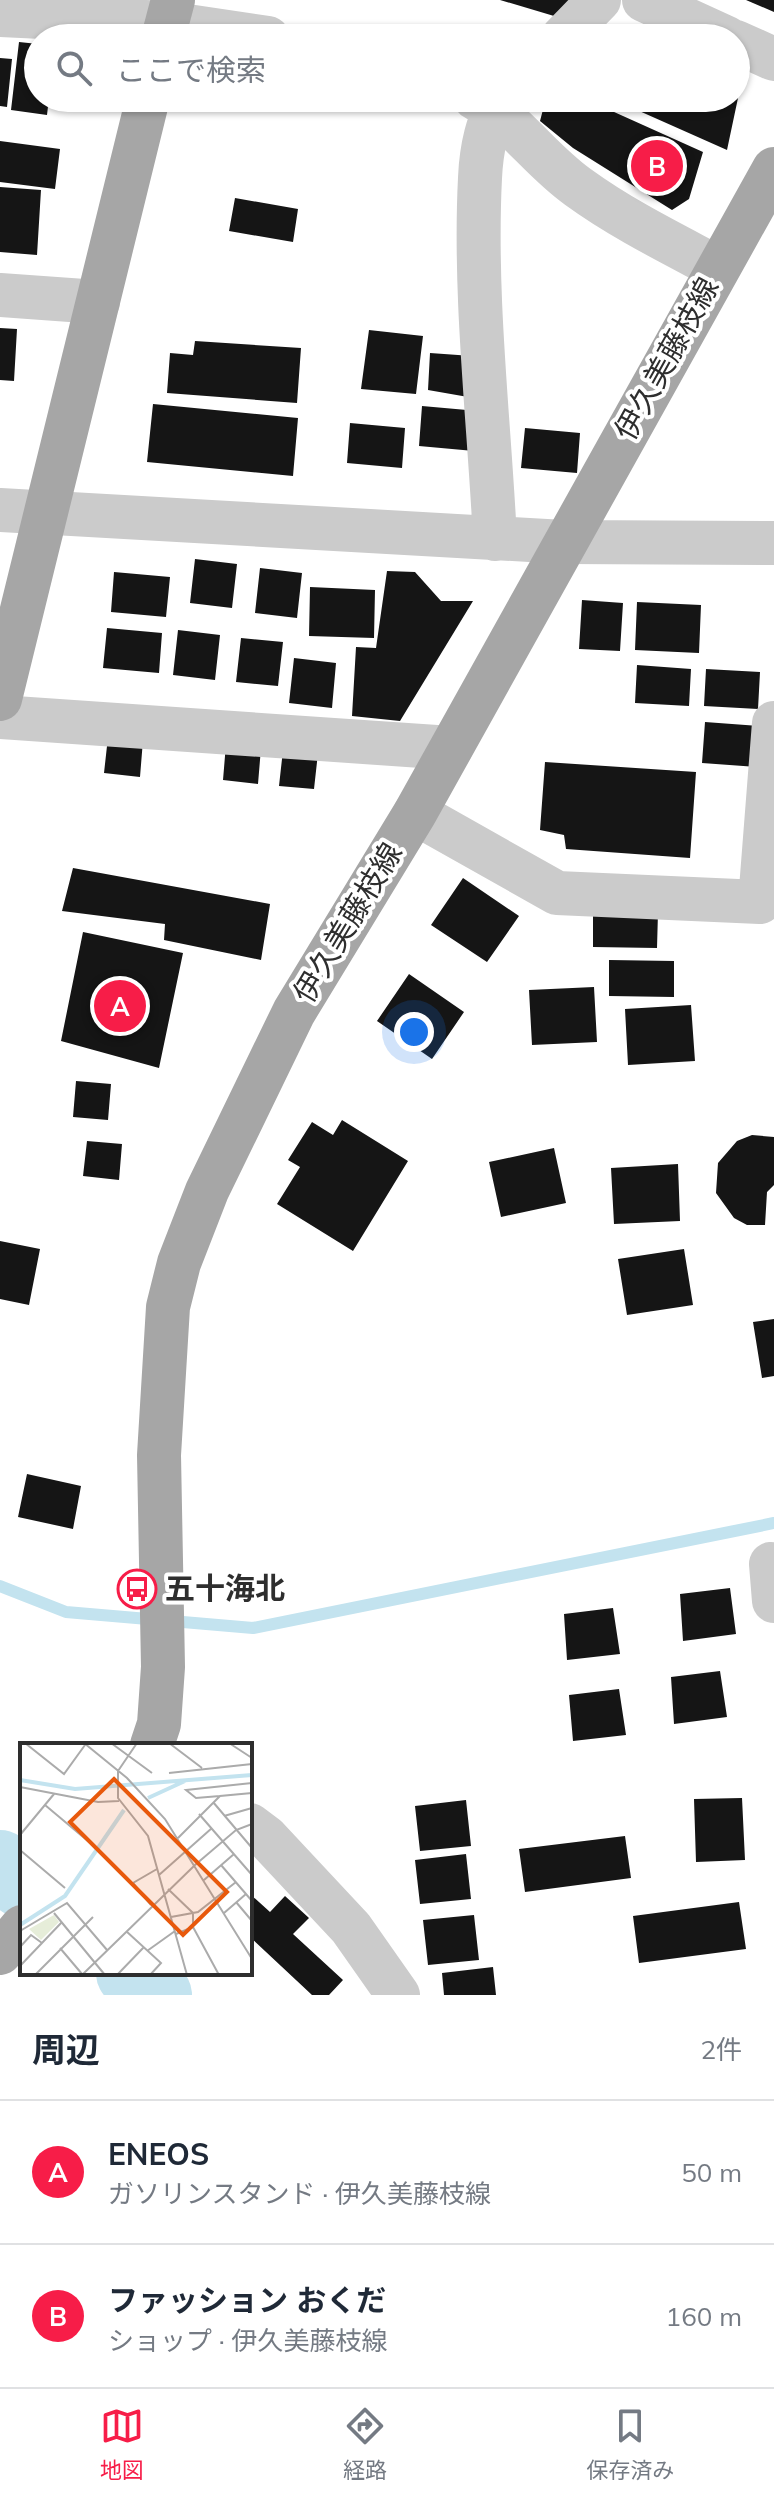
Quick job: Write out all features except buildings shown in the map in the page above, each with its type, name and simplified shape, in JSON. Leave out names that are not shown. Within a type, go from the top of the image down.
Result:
[{"type":"main road","points":[[0,699],[145,112]]},
{"type":"main road","name":"伊久美藤枝線","points":[[153,1743],[159,1724],[163,1667],[159,1455],[168,1307],[179,1263],[207,1191],[294,1012],[415,813],[774,169]]},
{"type":"main road","points":[[0,1953],[20,1929]]},
{"type":"street","points":[[576,24],[599,0]]},
{"type":"street","points":[[644,0],[696,24]]},
{"type":"street","points":[[0,15],[168,20],[190,24]]},
{"type":"street","points":[[750,48],[774,59]]},
{"type":"street","points":[[490,112],[480,190],[481,281],[495,539]]},
{"type":"street","points":[[501,112],[577,186],[654,234],[718,268]]},
{"type":"street","points":[[0,295],[98,302]]},
{"type":"street","points":[[0,510],[564,542],[774,543]]},
{"type":"street","points":[[0,717],[451,748]]},
{"type":"street","points":[[415,813],[557,893],[760,902],[774,723]]},
{"type":"street","points":[[252,1826],[266,1837],[351,1928],[398,1995]]},
{"type":"waterway","points":[[0,1586],[66,1612],[253,1628],[774,1523]]},
{"type":"waterway","points":[[0,1865],[20,1881]]},
{"type":"waterway","points":[[133,1975],[157,1995]]},
{"type":"place","name":"ファッション おくだ","points":[[657,166]]},
{"type":"place","name":"ENEOS","points":[[120,1006]]},
{"type":"place","name":"五十海北","points":[[137,1589]]}]
